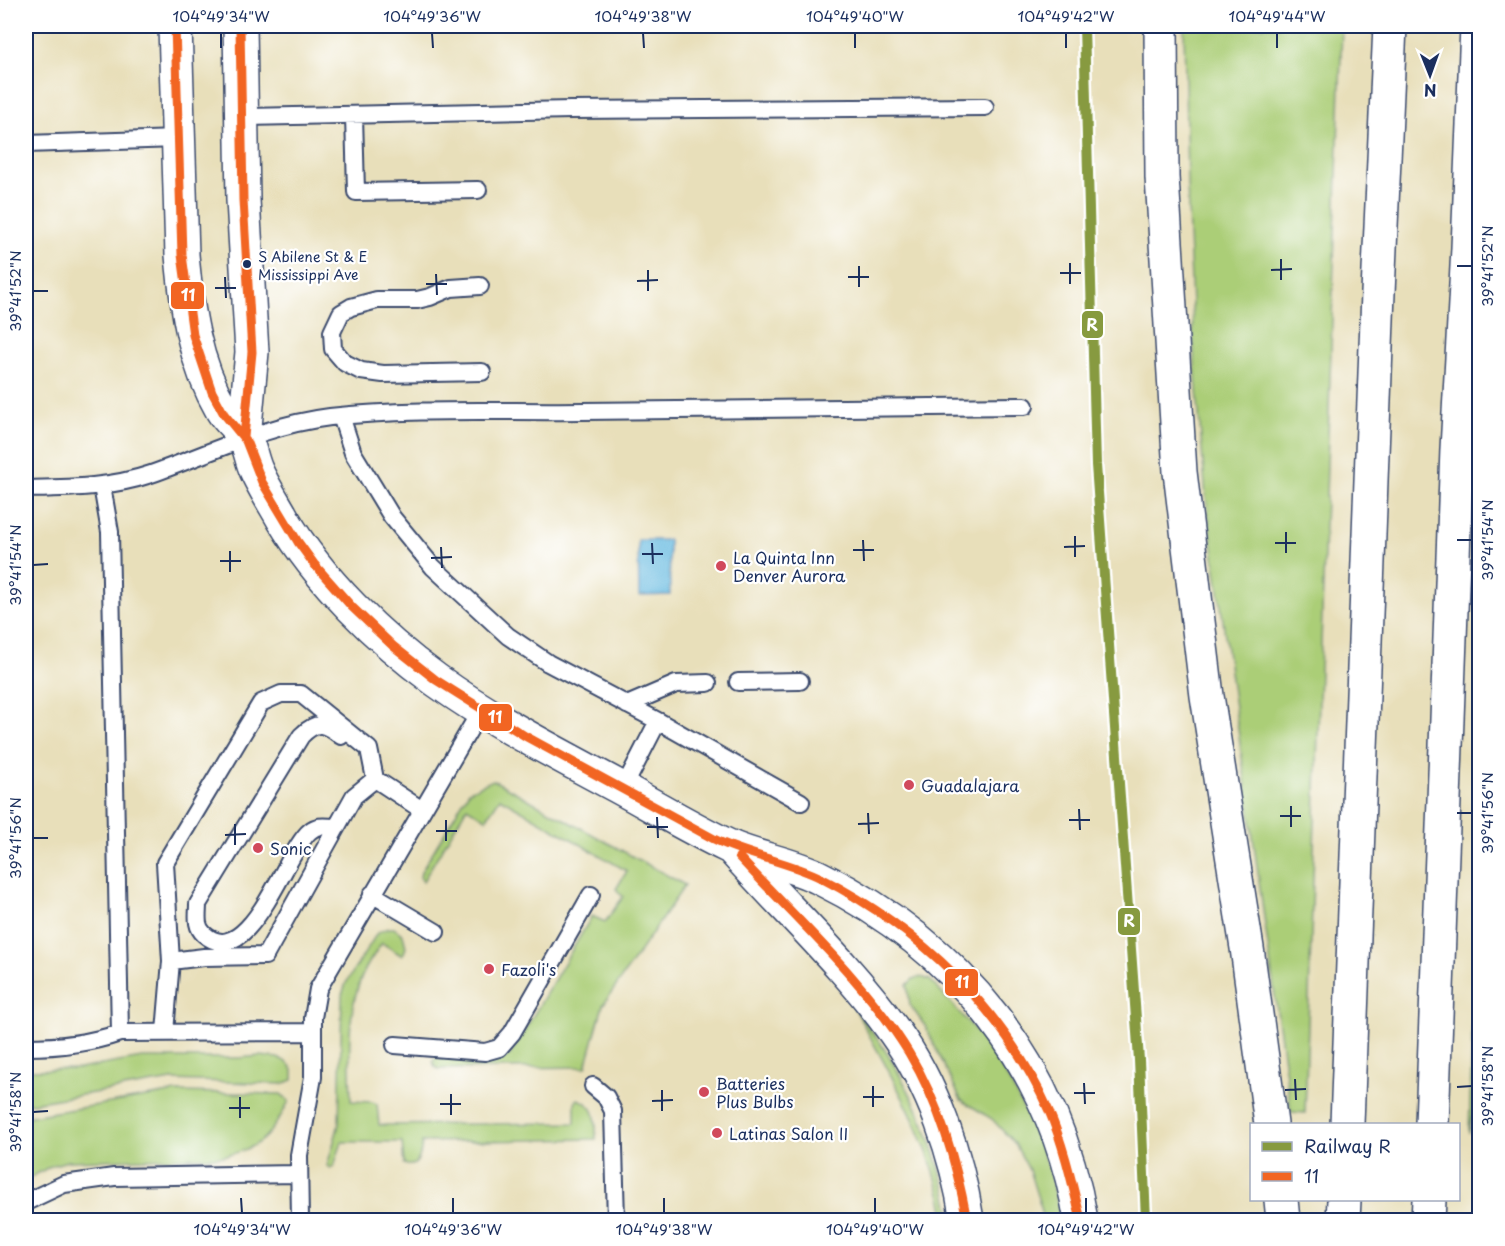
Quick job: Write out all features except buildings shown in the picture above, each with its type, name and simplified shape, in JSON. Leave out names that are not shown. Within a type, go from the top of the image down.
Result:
[{"type":"main road","points":[[175,26],[182,255],[190,325],[196,352],[222,408],[244,437],[255,468],[285,522],[306,553],[370,625],[433,679],[481,710],[524,736],[730,847],[791,865],[848,892],[920,940],[957,974],[993,1015],[1024,1061],[1062,1148],[1075,1189],[1081,1221]]},
{"type":"main road","points":[[240,26],[243,200],[252,352],[244,437]]},
{"type":"main road","points":[[1347,1123],[1390,26]]},
{"type":"main road","points":[[1432,1123],[1456,472],[1478,26]]},
{"type":"main road","points":[[1160,34],[1162,177],[1180,472],[1207,696],[1243,926],[1270,1123]]},
{"type":"main road","points":[[730,847],[846,971],[895,1032],[930,1094],[945,1130],[968,1221]]},
{"type":"main road","points":[[1281,1201],[1283,1221]]},
{"type":"main road","points":[[1343,1221],[1344,1201]]},
{"type":"main road","points":[[1428,1221],[1429,1201]]},
{"type":"lane","points":[[242,117],[571,110],[985,106]]},
{"type":"lane","points":[[354,115],[357,192],[478,190]]},
{"type":"lane","points":[[26,144],[177,139]]},
{"type":"lane","points":[[480,286],[451,288],[417,300],[377,300],[351,307],[341,313],[332,332],[333,349],[345,363],[361,371],[383,374],[482,372]]},
{"type":"lane","points":[[26,489],[76,489],[102,486],[149,474],[244,437],[300,423],[341,417],[390,413],[483,411],[1025,406]]},
{"type":"lane","points":[[341,417],[353,453],[392,517],[433,567],[508,636],[548,663],[801,802]]},
{"type":"lane","points":[[102,486],[110,532],[120,1033]]},
{"type":"lane","points":[[738,682],[800,681]]},
{"type":"lane","points":[[627,705],[676,684],[708,683]]},
{"type":"lane","points":[[165,1032],[171,961],[165,863],[261,703],[281,694],[301,694],[369,749],[375,779],[422,810]]},
{"type":"lane","points":[[300,1221],[299,1174],[302,1135],[313,1077],[314,1004],[318,989],[481,710]]},
{"type":"lane","points":[[623,789],[658,722]]},
{"type":"lane","points":[[336,827],[318,826],[309,831],[255,921],[240,937],[215,941],[204,934],[197,923],[198,904],[301,736],[318,724],[328,726],[371,761]]},
{"type":"lane","points":[[171,961],[204,957],[264,956],[354,796],[375,779]]},
{"type":"lane","points":[[372,894],[436,932]]},
{"type":"lane","points":[[395,1046],[485,1052],[499,1048],[512,1033],[591,895]]},
{"type":"lane","points":[[26,1047],[73,1046],[120,1033],[313,1032]]},
{"type":"lane","points":[[593,1086],[606,1097],[613,1111],[616,1221]]},
{"type":"lane","points":[[26,1202],[64,1184],[114,1177],[299,1174]]},
{"type":"green space","points":[[1184,26],[1342,26],[1305,1113],[1291,1112],[1206,498],[1194,354],[1187,184]]},
{"type":"green space","points":[[493,780],[685,885],[603,1005],[586,1067],[439,1069],[435,1067],[433,1061],[438,1055],[480,1062],[495,1062],[510,1055],[592,916],[605,922],[623,897],[616,889],[627,871],[500,798],[486,819],[467,807],[423,881],[420,877],[421,872],[469,791]]},
{"type":"green space","points":[[1479,878],[1480,1081],[1469,1133],[1474,975]]},
{"type":"green space","points":[[394,928],[403,935],[406,947],[401,955],[382,943],[359,984],[350,1027],[351,1101],[377,1104],[379,1125],[575,1123],[575,1102],[578,1099],[585,1102],[594,1114],[596,1139],[422,1142],[418,1159],[413,1165],[404,1164],[402,1142],[342,1142],[334,1166],[330,1168],[327,1166],[339,1124],[342,995],[346,983],[377,933]]},
{"type":"green space","points":[[921,977],[930,980],[970,1024],[1008,1079],[1032,1126],[1050,1174],[1060,1220],[1043,1220],[1029,1170],[1015,1144],[992,1119],[961,1100],[925,1026],[910,1005],[907,985],[913,979]]},
{"type":"green space","points":[[853,1005],[885,1050],[918,1111],[942,1176],[952,1220],[946,1220],[939,1190],[920,1135]]},
{"type":"green space","points":[[275,1057],[287,1062],[293,1070],[293,1080],[282,1084],[172,1080],[26,1104],[26,1070],[79,1069],[142,1058]]},
{"type":"green space","points":[[176,1092],[281,1094],[289,1101],[269,1133],[243,1151],[216,1157],[67,1161],[51,1166],[26,1180],[26,1117]]},
{"type":"water","points":[[638,540],[669,540],[670,595],[639,596]]},
{"type":"rail line","name":"R","points":[[1084,26],[1096,465],[1139,1060],[1146,1220]]},
{"type":"transit line","name":"11","points":[[175,26],[182,255],[193,335],[212,392],[224,414],[246,441],[262,482],[314,564],[352,607],[393,646],[436,680],[525,736],[714,839],[821,878],[892,921],[925,947],[983,1005],[1008,1038],[1030,1074],[1049,1111],[1059,1138],[1081,1220]]},
{"type":"transit line","name":"11","points":[[240,26],[243,200],[252,352],[244,437]]},
{"type":"transit line","name":"11","points":[[739,857],[851,976],[891,1026],[909,1053],[930,1093],[946,1134],[967,1220]]},
{"type":"place","name":"S Abilene St & E Mississippi Ave","points":[[247,264]]},
{"type":"place","name":"La Quinta Inn Denver Aurora","points":[[721,566]]},
{"type":"place","name":"Guadalajara","points":[[909,785]]},
{"type":"place","name":"Sonic","points":[[258,848]]},
{"type":"place","name":"Fazoli's","points":[[489,969]]},
{"type":"place","name":"Batteries Plus Bulbs","points":[[704,1092]]},
{"type":"place","name":"Latinas Salon II","points":[[717,1133]]}]
